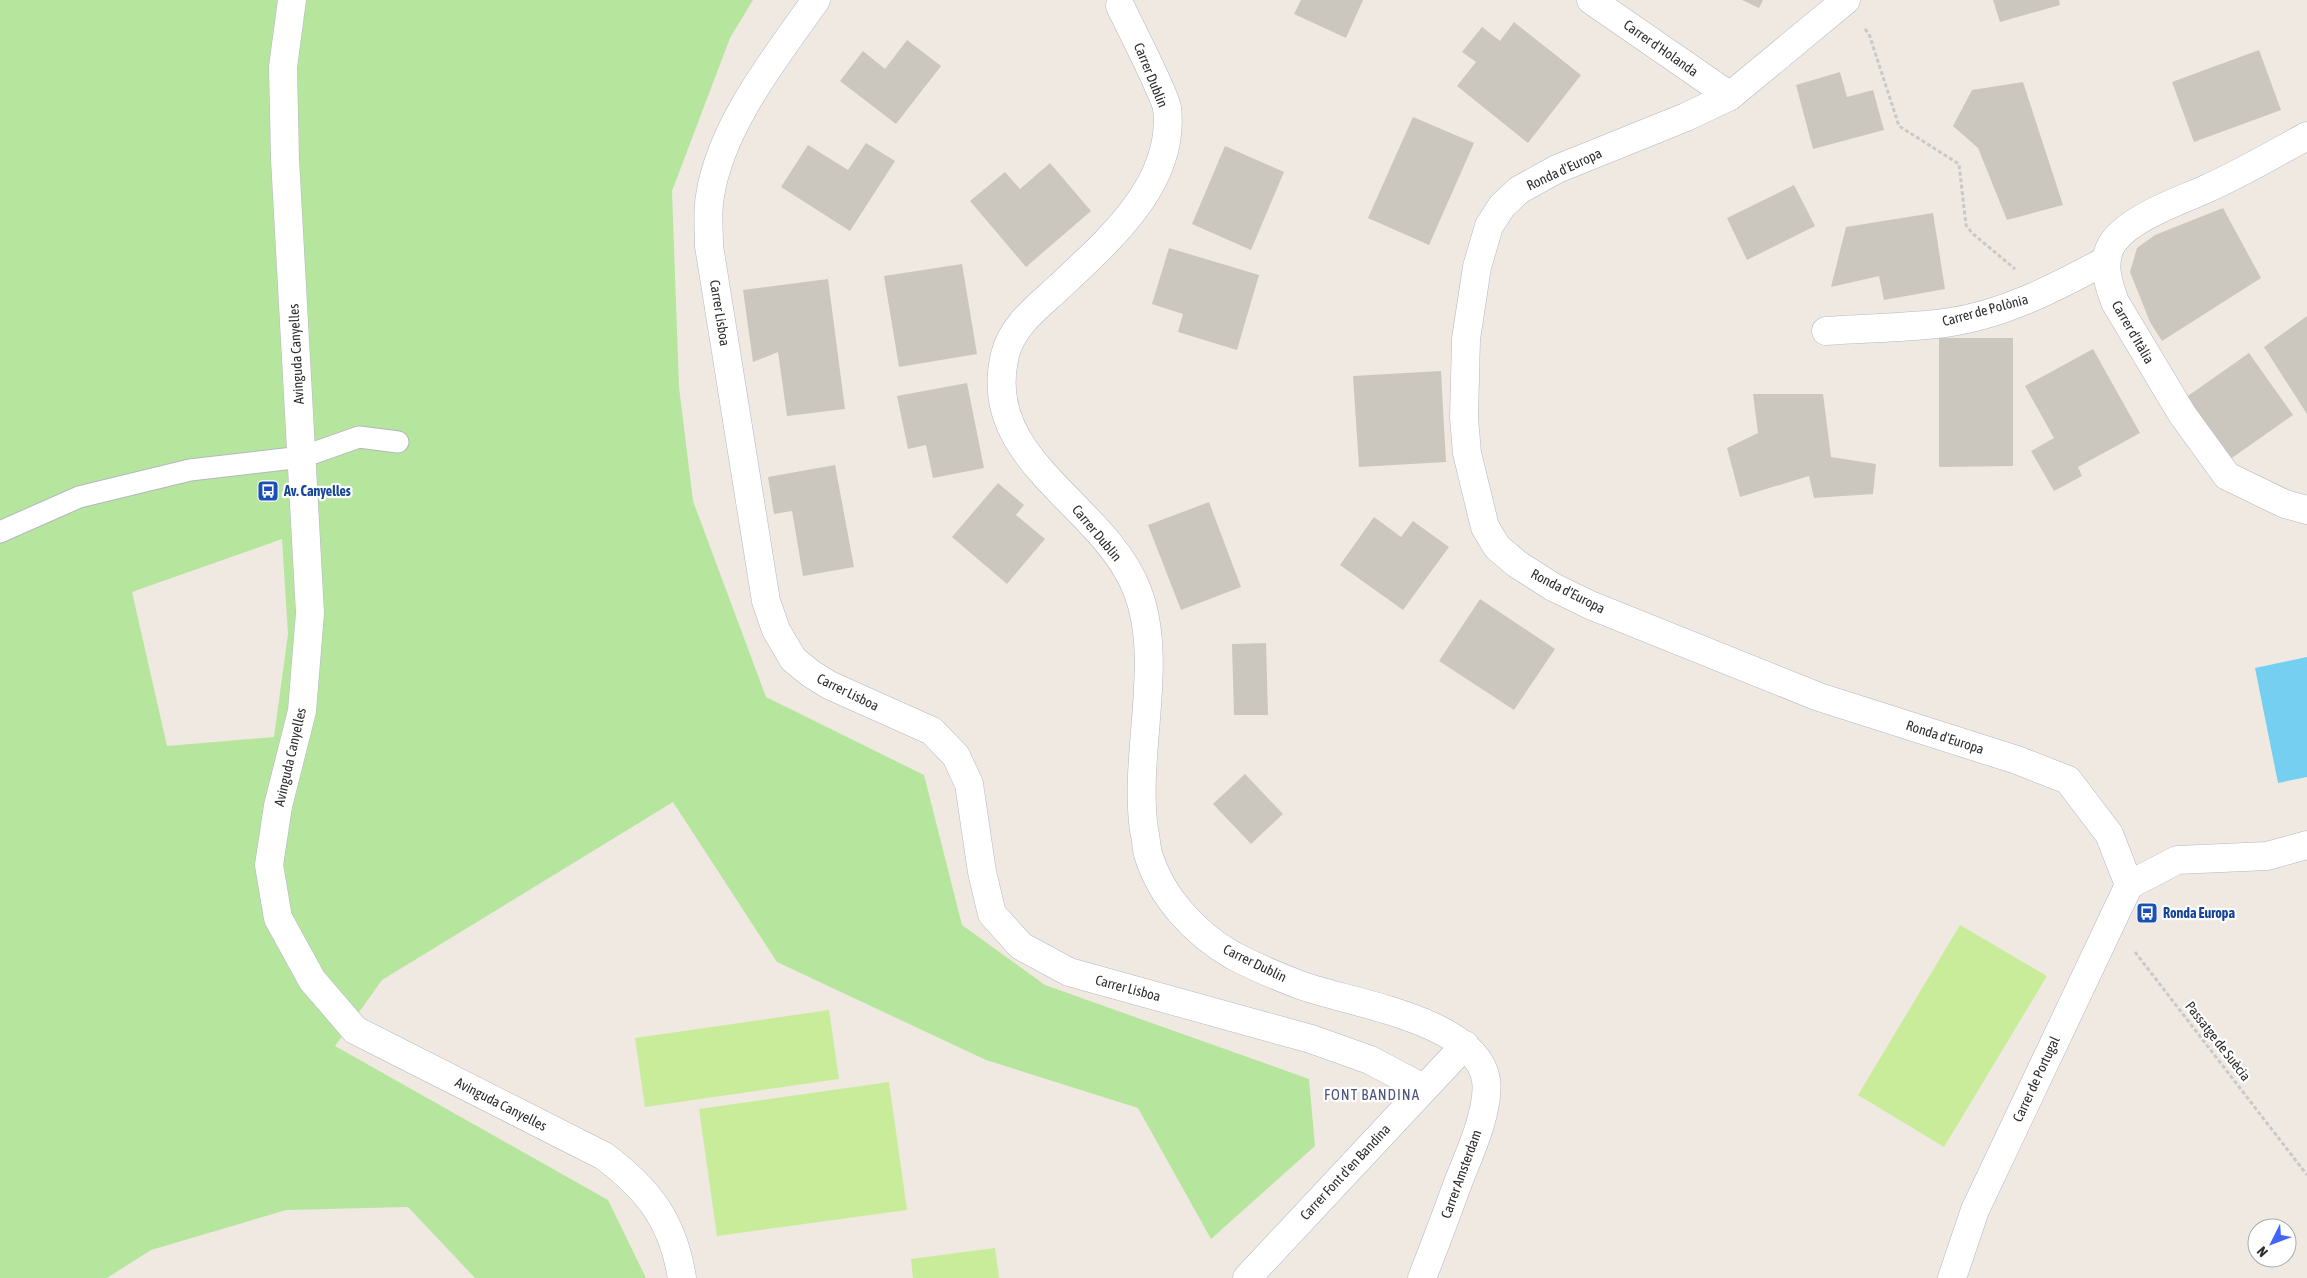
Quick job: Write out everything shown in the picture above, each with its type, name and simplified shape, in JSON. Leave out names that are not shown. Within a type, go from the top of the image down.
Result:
[{"type":"street","name":"Avinguda Canyelles","points":[[292,0],[283,67],[285,159],[310,613],[302,711],[278,806],[269,865],[278,918],[312,980],[355,1030],[604,1156],[633,1178],[658,1207],[678,1256],[682,1278]]},
{"type":"street","name":"Carrer Lisboa","points":[[816,0],[754,89],[722,154],[710,196],[709,246],[766,601],[776,630],[793,659],[810,673],[829,685],[932,731],[956,756],[969,784],[982,872],[992,914],[1021,946],[1069,972],[1311,1039],[1370,1060],[1423,1088]]},
{"type":"street","name":"Carrer d'Holanda","points":[[1592,0],[1730,96]]},
{"type":"street","name":"Ronda d'Europa","points":[[1844,2],[1730,96],[1686,117],[1557,169],[1519,190],[1502,206],[1489,226],[1477,267],[1466,339],[1464,418],[1467,453],[1485,528],[1497,547],[1517,564],[1553,587],[1590,605],[1819,697],[2017,760],[2068,780],[2109,834],[2130,885]]},
{"type":"street","name":"Carrer Dublin","points":[[1120,6],[1167,106],[1164,159],[1152,185],[1136,207],[1082,264],[1021,322],[1008,344],[1000,377],[1005,415],[1023,452],[1103,535],[1122,562],[1138,590],[1147,628],[1148,664],[1140,803],[1148,854],[1172,904],[1202,934],[1233,955],[1300,985],[1437,1027],[1465,1044]]},
{"type":"street","points":[[2105,261],[2114,241],[2132,226],[2170,203],[2207,189],[2307,136]]},
{"type":"street","name":"Carrer de Polònia","points":[[1826,331],[1946,322],[2010,306],[2044,294],[2105,261]]},
{"type":"street","name":"Carrer d'Itàlia","points":[[2105,261],[2108,284],[2115,302],[2182,414],[2227,476],[2285,504],[2307,510]]},
{"type":"street","points":[[2130,885],[2177,860],[2267,856],[2307,845]]},
{"type":"street","name":"Carrer de Portugal","points":[[1952,1278],[1975,1210],[2111,921],[2130,885]]},
{"type":"street","name":"Carrer Font d'en Bandina","points":[[1247,1278],[1465,1044]]},
{"type":"street","name":"Carrer Amsterdam","points":[[1422,1278],[1479,1128],[1486,1083],[1481,1062],[1465,1044]]},
{"type":"lane","points":[[0,532],[79,497],[190,470],[302,457],[359,437],[398,442]]},
{"type":"path","points":[[1844,2],[1869,34],[1899,126],[1959,164],[1966,225],[1972,234],[2044,294]]},
{"type":"path","name":"Passatge de Suècia","points":[[2111,921],[2307,1175]]},
{"type":"green space","points":[[0,0],[753,0],[730,38],[672,191],[679,387],[693,501],[766,697],[924,775],[962,925],[1045,985],[1309,1079],[1315,1146],[1211,1239],[1138,1108],[986,1060],[777,962],[673,802],[382,980],[335,1046],[608,1200],[646,1278],[475,1278],[408,1207],[286,1210],[151,1250],[107,1278],[0,1278]],"holes":[[[282,539],[288,634],[274,737],[167,746],[132,592]]]},
{"type":"green space","points":[[1960,925],[2047,976],[1944,1147],[1858,1095]]},
{"type":"green space","points":[[829,1010],[839,1079],[645,1107],[635,1038]]},
{"type":"green space","points":[[889,1082],[907,1210],[717,1236],[699,1109]]},
{"type":"green space","points":[[995,1248],[999,1278],[913,1278],[911,1259]]},
{"type":"water","points":[[2307,657],[2307,777],[2278,783],[2255,668]]},
{"type":"building","points":[[1301,0],[1363,0],[1346,38],[1294,14]]},
{"type":"building","points":[[1742,0],[1763,0],[1759,8]]},
{"type":"building","points":[[1993,0],[2059,0],[2060,5],[2000,22]]},
{"type":"building","points":[[1514,22],[1581,75],[1528,143],[1457,86],[1476,62],[1462,52],[1482,27],[1500,41]]},
{"type":"building","points":[[907,40],[941,66],[896,124],[840,81],[863,51],[885,69]]},
{"type":"building","points":[[2259,50],[2281,110],[2194,142],[2172,82]]},
{"type":"building","points":[[1840,72],[1847,97],[1873,90],[1884,130],[1813,149],[1796,85]]},
{"type":"building","points":[[2023,82],[2063,205],[2007,220],[1978,148],[1953,126],[1972,90]]},
{"type":"building","points":[[1413,117],[1474,143],[1429,245],[1368,218]]},
{"type":"building","points":[[866,143],[895,161],[850,231],[781,187],[808,145],[848,170]]},
{"type":"building","points":[[1225,146],[1284,172],[1251,250],[1192,224]]},
{"type":"building","points":[[1050,163],[1091,211],[1026,267],[970,201],[1005,172],[1020,189]]},
{"type":"building","points":[[1794,185],[1815,226],[1747,260],[1727,218]]},
{"type":"building","points":[[2223,208],[2261,278],[2162,341],[2150,322],[2130,272],[2137,248],[2155,235]]},
{"type":"building","points":[[1933,213],[1945,289],[1884,300],[1879,276],[1831,287],[1846,227]]},
{"type":"building","points":[[1169,248],[1259,275],[1237,350],[1178,332],[1183,314],[1152,304]]},
{"type":"building","points":[[962,264],[977,354],[899,367],[884,276]]},
{"type":"building","points":[[828,279],[845,409],[787,416],[778,352],[753,362],[743,290]]},
{"type":"building","points":[[2307,316],[2307,414],[2264,347]]},
{"type":"building","points":[[1939,338],[2013,338],[2013,466],[1939,467]]},
{"type":"building","points":[[2093,349],[2140,433],[2078,467],[2082,476],[2054,491],[2031,451],[2054,438],[2025,386]]},
{"type":"building","points":[[2249,353],[2293,415],[2229,460],[2185,398]]},
{"type":"building","points":[[1441,371],[1446,462],[1359,467],[1353,376]]},
{"type":"building","points":[[967,383],[984,468],[933,478],[926,445],[908,449],[897,396]]},
{"type":"building","points":[[1753,394],[1823,394],[1831,457],[1876,464],[1873,494],[1814,498],[1809,476],[1740,497],[1727,448],[1758,433]]},
{"type":"building","points":[[835,465],[854,567],[803,576],[792,511],[774,514],[768,477]]},
{"type":"building","points":[[998,483],[1024,505],[1016,515],[1045,539],[1007,584],[952,537]]},
{"type":"building","points":[[1209,502],[1241,587],[1181,610],[1148,525]]},
{"type":"building","points":[[1374,517],[1401,537],[1413,521],[1449,547],[1403,610],[1340,565]]},
{"type":"building","points":[[1480,599],[1555,649],[1514,710],[1439,661]]},
{"type":"building","points":[[1266,643],[1268,715],[1234,715],[1232,644]]},
{"type":"building","points":[[1245,774],[1283,814],[1251,844],[1213,804]]},
{"type":"place","name":"Av. Canyelles","points":[[268,491]]},
{"type":"place","name":"Ronda Europa","points":[[2147,913]]},
{"type":"district","name":"FONT BANDINA","points":[[1372,1095]]}]
